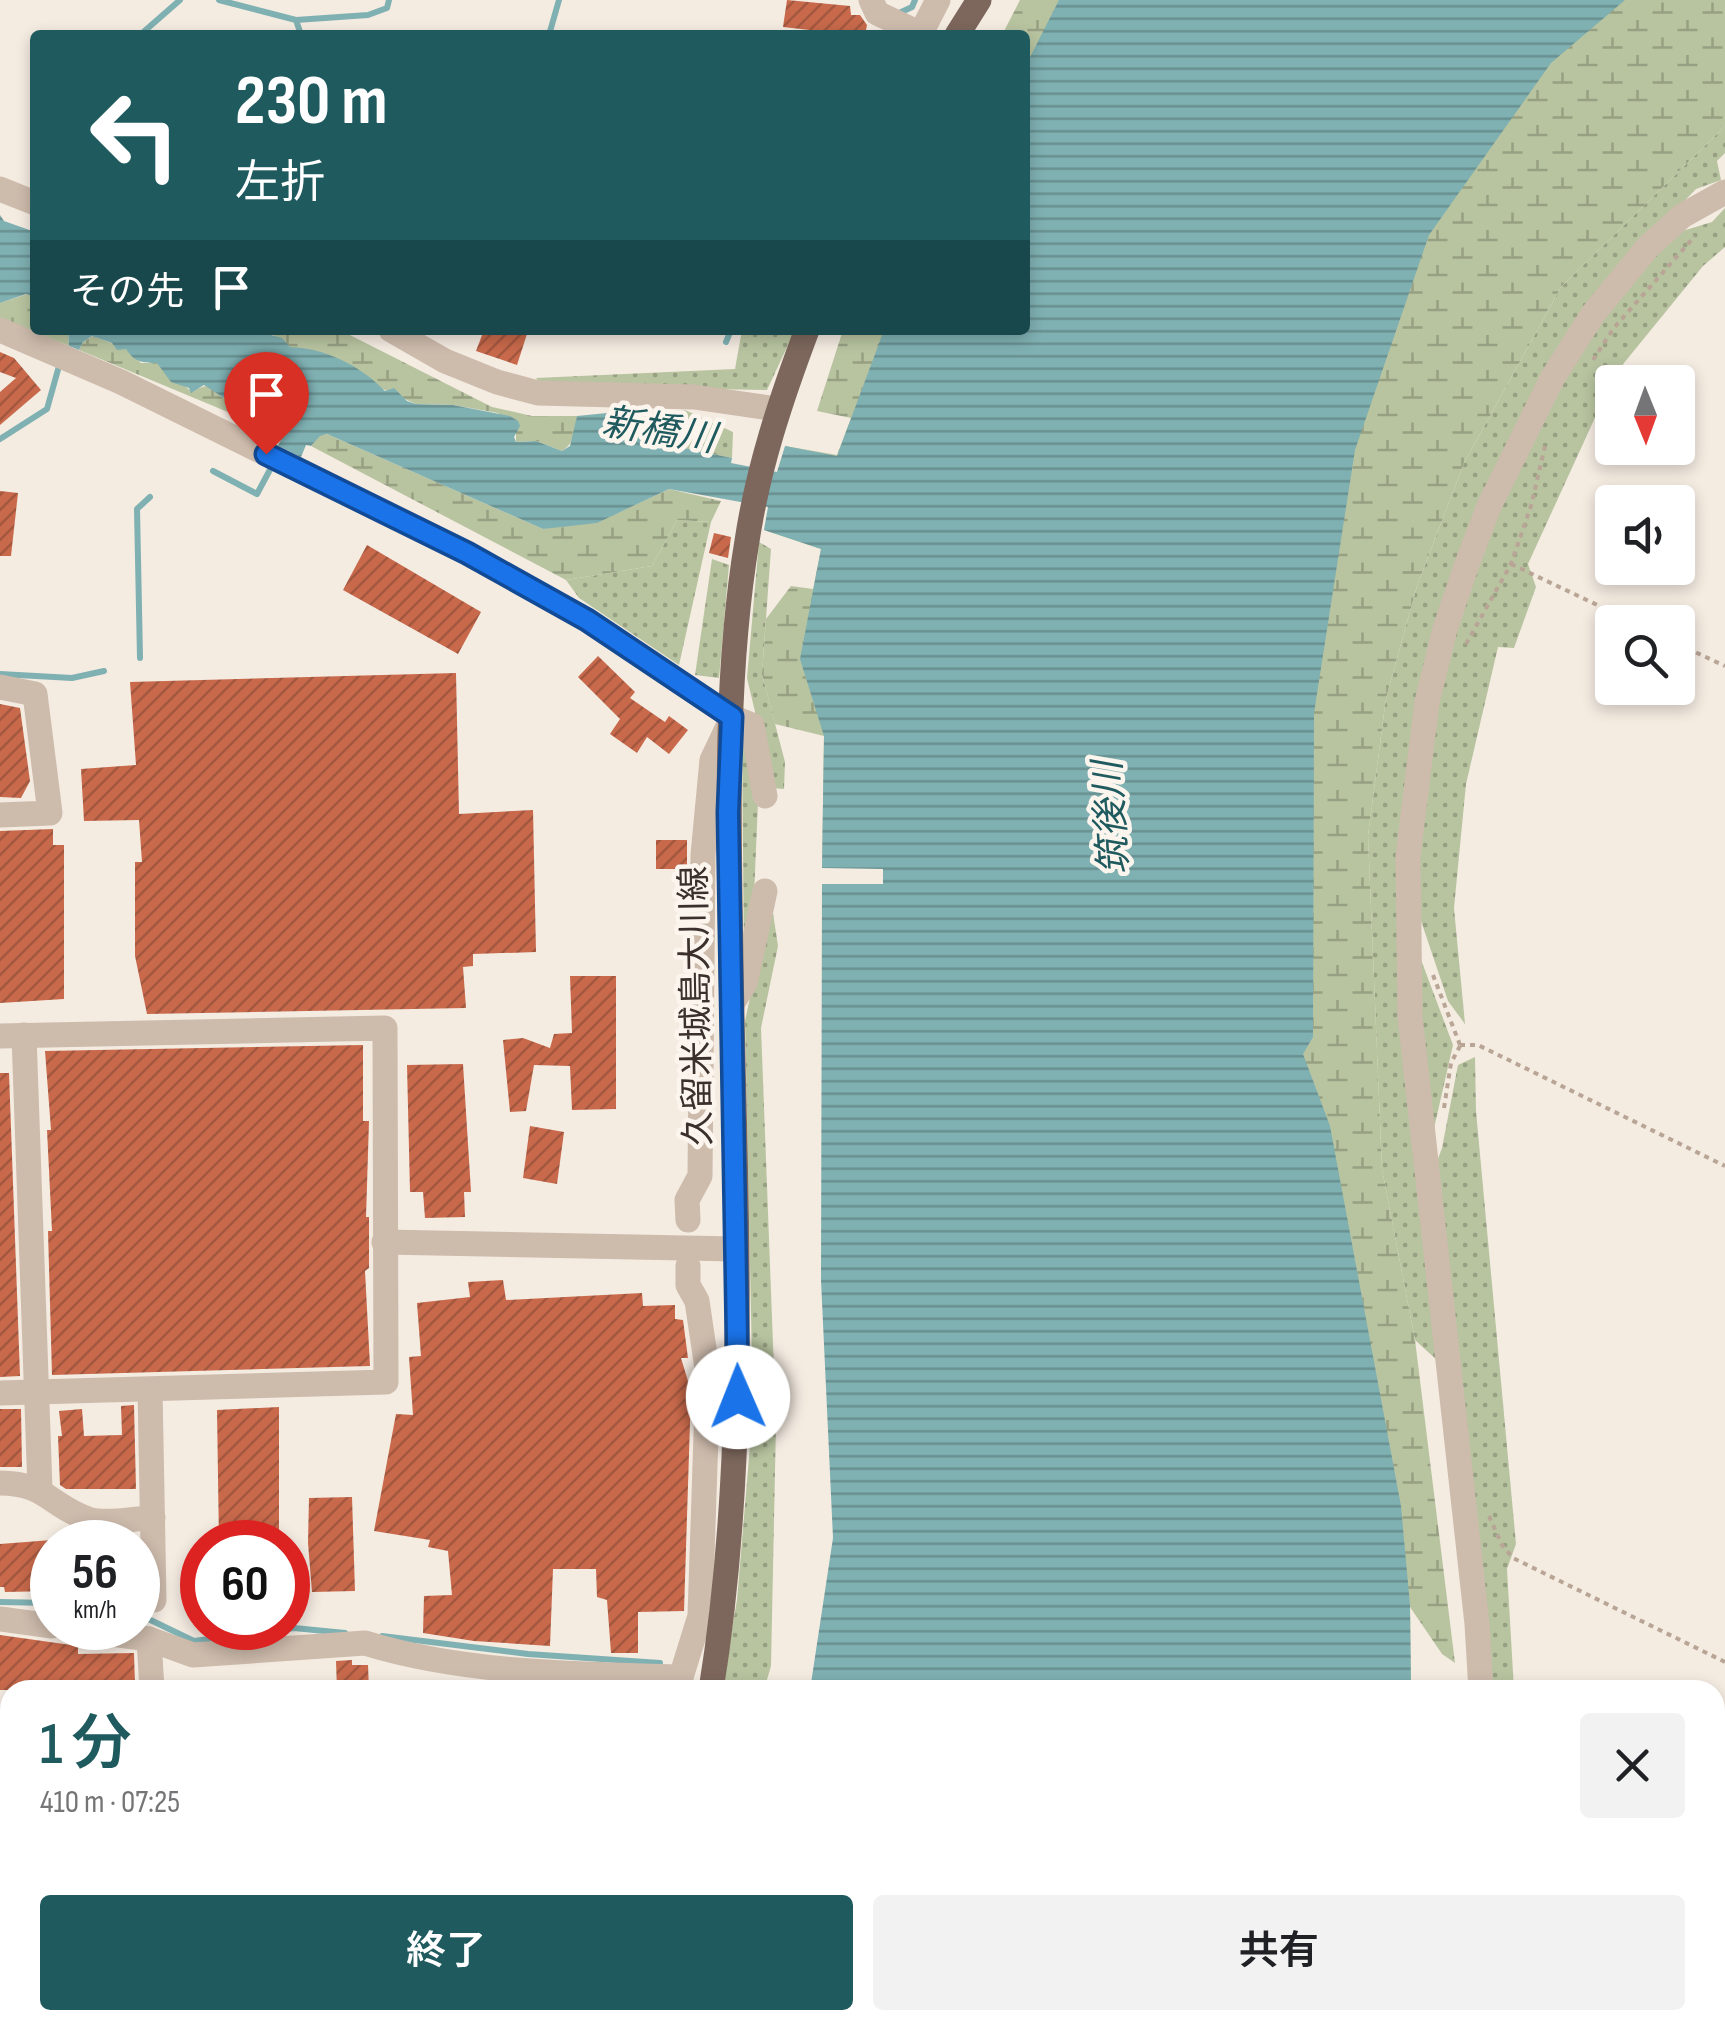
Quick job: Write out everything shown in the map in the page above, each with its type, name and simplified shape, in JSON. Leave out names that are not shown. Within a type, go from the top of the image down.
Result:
[{"type":"main road","points":[[960,30],[979,0]]},
{"type":"main road","name":"久留米城島大川線","points":[[714,1680],[725,1604],[738,1397],[728,812],[732,717],[747,540],[777,409],[805,335]]},
{"type":"street","points":[[871,0],[877,13],[912,30]]},
{"type":"street","points":[[922,30],[938,0]]},
{"type":"street","points":[[0,189],[30,201]]},
{"type":"street","points":[[1481,1680],[1478,1624],[1410,1016],[1408,856],[1427,702],[1445,629],[1478,535],[1553,377],[1594,314],[1648,248],[1682,216],[1725,192]]},
{"type":"street","points":[[0,330],[121,382],[467,553],[587,620],[732,717],[752,725],[765,796]]},
{"type":"street","points":[[400,335],[445,361],[538,393],[694,397],[777,409]]},
{"type":"street","points":[[0,687],[35,694],[50,813],[0,815]]},
{"type":"street","points":[[688,1220],[687,1200],[700,1176],[704,855],[712,760],[732,717]]},
{"type":"street","points":[[732,1004],[745,984],[765,891]]},
{"type":"street","points":[[0,1393],[36,1392],[150,1390],[386,1382],[385,1028],[12,1036],[36,1392],[40,1490]]},
{"type":"street","points":[[384,1242],[736,1249]]},
{"type":"street","points":[[680,1680],[700,1616],[708,1375],[698,1301],[688,1286],[688,1266]]},
{"type":"street","points":[[0,1484],[20,1483],[40,1490],[91,1520],[152,1518],[150,1390]]},
{"type":"street","points":[[0,1619],[30,1623]]},
{"type":"street","points":[[160,1643],[193,1656],[282,1646],[365,1643],[503,1669],[641,1680]]},
{"type":"street","points":[[150,1650],[151,1680]]},
{"type":"path","points":[[1592,360],[1613,329],[1696,235]]},
{"type":"path","points":[[1464,648],[1511,564],[1531,506],[1546,440]]},
{"type":"path","points":[[1511,564],[1597,605]]},
{"type":"path","points":[[1695,652],[1725,666]]},
{"type":"path","points":[[1442,1121],[1450,1063],[1460,1045],[1478,1045],[1725,1166]]},
{"type":"path","points":[[1502,1545],[1513,1558],[1725,1662]]},
{"type":"green space","points":[[1020,0],[1078,0],[1030,101],[1030,30],[1005,30]]},
{"type":"green space","points":[[1582,0],[1725,0],[1725,126],[1561,287],[1464,463],[1417,586],[1386,698],[1368,836],[1382,1169],[1415,1340],[1455,1663],[1442,1654],[1410,1607],[1409,1680],[1285,1043],[1320,533],[1415,228]]},
{"type":"green space","points":[[1725,126],[1725,153],[1717,161],[1721,180],[1696,189],[1607,281],[1481,496],[1399,851],[1439,1362],[1415,1340],[1382,1169],[1368,836],[1386,698],[1417,586],[1464,463],[1561,287]]},
{"type":"green space","points":[[1725,208],[1725,247],[1703,266],[1622,365],[1595,365],[1595,418],[1528,564],[1536,587],[1514,648],[1498,647],[1466,784],[1454,908],[1465,1024],[1448,1001],[1416,906],[1425,779],[1445,668],[1486,537],[1555,387],[1611,303],[1679,232],[1712,222]]},
{"type":"green space","points":[[30,295],[30,330],[0,318],[0,303]]},
{"type":"green space","points":[[42,335],[68,335],[69,346]]},
{"type":"green space","points":[[273,335],[350,335],[492,407],[532,416],[577,416],[574,436],[562,451],[536,441],[516,442],[516,431],[498,413],[453,405],[416,404],[290,347]]},
{"type":"green space","points":[[741,335],[793,335],[767,390],[541,386],[536,378],[735,369]]},
{"type":"green space","points":[[841,335],[945,335],[830,480],[785,446],[837,455],[851,418],[817,411]]},
{"type":"green space","points":[[93,336],[126,349],[141,363],[157,363],[192,392],[208,386],[227,400],[251,396],[277,412],[278,433],[79,350]]},
{"type":"green space","points":[[685,410],[733,432],[732,458],[683,448],[681,433],[610,423],[607,413]]},
{"type":"green space","points":[[327,434],[543,529],[620,512],[669,489],[721,501],[711,522],[677,520],[652,566],[566,580],[311,446],[320,435]]},
{"type":"green space","points":[[677,520],[711,522],[679,665],[579,598],[566,580],[652,566]]},
{"type":"green space","points":[[764,530],[840,541],[822,868],[824,736],[775,724],[762,674],[766,619],[791,586],[813,589],[821,549]]},
{"type":"green space","points":[[759,542],[771,549],[762,674],[785,762],[784,789],[773,788],[747,678]]},
{"type":"green space","points":[[712,559],[729,565],[719,678],[695,675]]},
{"type":"green space","points":[[742,740],[758,802],[754,896],[744,960]]},
{"type":"green space","points":[[771,900],[778,946],[761,1028],[776,1423],[771,1666],[767,1680],[723,1680],[737,1600],[753,1410],[745,1021]]},
{"type":"green space","points":[[1414,941],[1453,1045],[1432,1137]]},
{"type":"green space","points":[[1475,1057],[1476,1111],[1516,1544],[1507,1569],[1513,1680],[1488,1680],[1435,1167],[1458,1065]]},
{"type":"water","points":[[1059,0],[1625,0],[1551,63],[1429,235],[1355,450],[1314,713],[1313,1037],[1303,1054],[1330,1126],[1401,1506],[1410,1605],[1411,1680],[812,1680],[833,1538],[821,1280],[822,884],[883,884],[883,869],[822,868],[824,736],[800,659],[821,549],[764,530],[768,507],[669,489],[597,523],[543,529],[327,434],[311,446],[306,445],[299,462],[275,451],[283,436],[278,433],[277,412],[251,396],[227,400],[204,385],[191,393],[189,388],[171,382],[157,363],[139,361],[126,349],[117,350],[112,343],[92,336],[79,350],[69,346],[68,335],[271,335],[282,338],[290,347],[342,360],[385,391],[394,388],[407,401],[510,416],[520,426],[514,437],[516,442],[536,441],[562,451],[570,446],[577,416],[607,413],[610,423],[681,433],[684,448],[777,472],[785,446],[837,456],[882,335],[1030,335],[1030,57]]},
{"type":"water","points":[[0,215],[4,221],[30,230],[30,295],[0,303]]},
{"type":"building","points":[[787,0],[850,6],[851,15],[860,15],[867,25],[866,30],[783,27]]},
{"type":"building","points":[[482,335],[527,335],[517,365],[476,351]]},
{"type":"building","points":[[0,352],[14,358],[41,390],[0,425],[0,392],[16,378],[0,372]]},
{"type":"building","points":[[0,491],[18,493],[11,556],[0,556]]},
{"type":"building","points":[[714,533],[731,537],[728,558],[709,553]]},
{"type":"building","points":[[367,545],[481,612],[458,654],[343,590]]},
{"type":"building","points":[[598,656],[635,692],[630,698],[665,722],[669,716],[688,730],[669,754],[647,737],[637,753],[610,734],[620,719],[578,677]]},
{"type":"building","points":[[456,673],[459,814],[533,810],[536,952],[473,954],[473,966],[463,967],[466,1008],[147,1014],[135,956],[135,862],[142,862],[139,820],[84,821],[81,769],[136,765],[130,682]]},
{"type":"building","points":[[0,704],[20,708],[30,781],[21,798],[0,797]]},
{"type":"building","points":[[53,829],[53,845],[64,845],[64,999],[0,1003],[0,831]]},
{"type":"building","points":[[656,840],[687,840],[687,869],[656,869]]},
{"type":"building","points":[[570,976],[616,976],[616,1109],[572,1110],[570,1066],[534,1065],[526,1111],[510,1112],[503,1040],[523,1038],[550,1048],[554,1034],[572,1033]]},
{"type":"building","points":[[363,1045],[363,1121],[369,1121],[369,1268],[365,1271],[370,1366],[52,1375],[47,1130],[51,1130],[45,1051]]},
{"type":"building","points":[[463,1064],[471,1192],[464,1192],[465,1217],[425,1218],[423,1192],[410,1192],[407,1065]]},
{"type":"building","points":[[0,1073],[9,1073],[20,1376],[0,1377]]},
{"type":"building","points":[[530,1126],[564,1132],[557,1184],[523,1178]]},
{"type":"building","points":[[503,1280],[506,1300],[642,1293],[643,1306],[675,1305],[675,1319],[683,1320],[688,1358],[681,1358],[691,1391],[684,1611],[638,1612],[638,1653],[611,1653],[607,1600],[597,1597],[596,1569],[553,1569],[550,1646],[423,1633],[424,1596],[452,1595],[448,1551],[428,1547],[430,1540],[374,1531],[396,1414],[413,1415],[409,1357],[421,1356],[417,1303],[470,1297],[468,1282]]},
{"type":"building","points":[[134,1405],[136,1489],[66,1489],[60,1485],[59,1411],[82,1409],[84,1436],[122,1435],[121,1406]]},
{"type":"building","points":[[279,1407],[279,1520],[219,1520],[217,1410]]},
{"type":"building","points":[[0,1409],[21,1409],[22,1467],[0,1467]]},
{"type":"building","points":[[352,1497],[355,1591],[312,1592],[309,1498]]},
{"type":"building","points":[[30,1542],[30,1591],[5,1592],[0,1587],[0,1544]]},
{"type":"building","points":[[0,1635],[30,1639],[30,1650],[134,1653],[135,1680],[0,1680]]},
{"type":"building","points":[[336,1661],[368,1665],[369,1680],[337,1680]]},
{"type":"waterway","points":[[146,30],[180,0]]},
{"type":"waterway","points":[[219,0],[296,20],[299,30]]},
{"type":"waterway","points":[[296,20],[368,15],[387,8],[389,0]]},
{"type":"waterway","points":[[550,30],[559,0]]},
{"type":"waterway","points":[[897,14],[912,7],[915,0]]},
{"type":"waterway","points":[[726,342],[729,335]]},
{"type":"waterway","points":[[0,439],[47,409],[59,366]]},
{"type":"waterway","points":[[213,471],[257,494],[273,464]]},
{"type":"waterway","points":[[140,658],[137,509],[150,497]]},
{"type":"waterway","points":[[0,674],[72,678],[104,671]]},
{"type":"waterway","points":[[0,1602],[30,1603]]},
{"type":"waterway","points":[[160,1625],[194,1641],[294,1628],[345,1633]]},
{"type":"waterway","points":[[382,1636],[528,1654],[660,1663]]},
{"type":"route","points":[[266,454],[467,553],[587,620],[732,717],[728,812],[738,1397]]},
{"type":"water label","name":"新橋川","points":[[659,431]]},
{"type":"water label","name":"筑後川","points":[[1112,818]]}]
